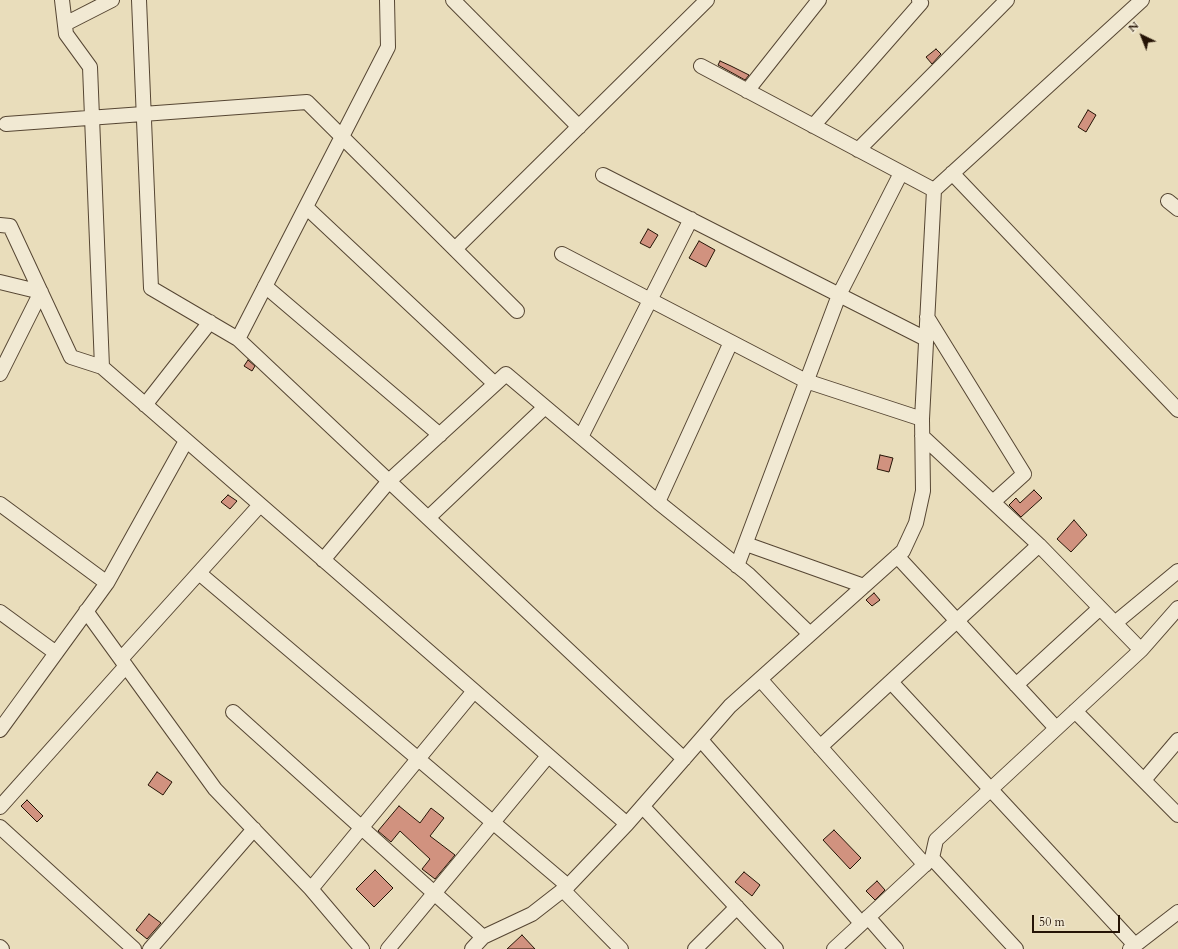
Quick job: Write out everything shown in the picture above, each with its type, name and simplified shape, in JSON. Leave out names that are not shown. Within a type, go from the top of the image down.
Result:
[{"type":"street","points":[[62,0],[66,34],[90,67],[102,367]]},
{"type":"street","points":[[65,24],[112,0]]},
{"type":"street","points":[[139,0],[151,288],[238,339],[684,759]]},
{"type":"street","points":[[238,339],[388,47],[387,0]]},
{"type":"street","points":[[453,0],[579,127]]},
{"type":"street","points":[[455,249],[706,0]]},
{"type":"street","points":[[747,91],[819,0]]},
{"type":"street","points":[[813,126],[921,3],[919,0]]},
{"type":"street","points":[[858,150],[1007,0]]},
{"type":"street","points":[[472,949],[483,937],[532,914],[565,888],[643,807],[730,706],[903,551],[916,523],[923,491],[922,419],[934,190],[1142,0]]},
{"type":"street","points":[[701,66],[934,190]]},
{"type":"street","points":[[6,124],[307,102],[517,311]]},
{"type":"street","points":[[738,566],[839,295],[901,173]]},
{"type":"street","points":[[952,173],[1177,408]]},
{"type":"street","points":[[603,175],[926,339]]},
{"type":"street","points":[[306,207],[495,384]]},
{"type":"street","points":[[581,437],[691,219]]},
{"type":"street","points":[[0,225],[10,226],[71,357],[102,367],[627,824]]},
{"type":"street","points":[[562,254],[806,381],[922,419]]},
{"type":"street","points":[[0,282],[41,292]]},
{"type":"street","points":[[265,286],[440,435]]},
{"type":"street","points":[[0,374],[41,292]]},
{"type":"street","points":[[927,317],[1024,474],[993,502]]},
{"type":"street","points":[[145,405],[210,322]]},
{"type":"street","points":[[658,502],[731,342]]},
{"type":"street","points":[[323,560],[390,482],[506,374],[658,502],[749,575],[810,634]]},
{"type":"street","points":[[428,518],[545,407]]},
{"type":"street","points":[[922,436],[1039,545],[1141,650]]},
{"type":"street","points":[[1,725],[107,583],[186,441]]},
{"type":"street","points":[[0,504],[107,583]]},
{"type":"street","points":[[0,806],[124,663],[199,573],[260,505]]},
{"type":"street","points":[[746,544],[864,586]]},
{"type":"street","points":[[820,747],[1039,545]]},
{"type":"street","points":[[897,556],[1056,728]]},
{"type":"street","points":[[1115,623],[1178,571]]},
{"type":"street","points":[[199,573],[493,822],[565,888],[616,947]]},
{"type":"street","points":[[1016,685],[1100,608]]},
{"type":"street","points":[[834,949],[928,862],[936,840],[1141,650],[1178,608]]},
{"type":"street","points":[[86,611],[215,789],[311,889],[362,949]]},
{"type":"street","points":[[0,612],[56,653]]},
{"type":"street","points":[[760,679],[820,747],[928,862],[1016,949]]},
{"type":"street","points":[[891,682],[991,789],[1132,947],[1178,912]]},
{"type":"street","points":[[311,889],[474,691]]},
{"type":"street","points":[[1075,711],[1178,815]]},
{"type":"street","points":[[233,712],[483,937]]},
{"type":"street","points":[[701,740],[865,920],[896,949]]},
{"type":"street","points":[[1144,780],[1178,740]]},
{"type":"street","points":[[388,949],[548,756]]},
{"type":"street","points":[[643,807],[776,949]]},
{"type":"street","points":[[0,827],[134,949]]},
{"type":"street","points":[[150,949],[254,829]]},
{"type":"street","points":[[695,949],[737,907]]},
{"type":"building","points":[[936,49],[941,54],[932,64],[926,57]]},
{"type":"building","points":[[720,61],[749,75],[745,80],[718,65]]},
{"type":"building","points":[[1088,110],[1096,115],[1086,132],[1078,127]]},
{"type":"building","points":[[648,229],[658,235],[650,248],[640,243]]},
{"type":"building","points":[[699,241],[715,250],[706,267],[689,258]]},
{"type":"building","points":[[248,360],[255,366],[252,371],[244,366]]},
{"type":"building","points":[[880,455],[893,458],[889,472],[877,469]]},
{"type":"building","points":[[1034,490],[1042,498],[1021,517],[1009,505],[1016,498],[1020,503]]},
{"type":"building","points":[[228,495],[237,501],[230,509],[221,502]]},
{"type":"building","points":[[1074,520],[1087,535],[1071,552],[1057,539]]},
{"type":"building","points":[[874,593],[880,600],[872,606],[866,600]]},
{"type":"building","points":[[157,772],[172,782],[163,795],[148,785]]},
{"type":"building","points":[[27,800],[43,816],[37,822],[21,806]]},
{"type":"building","points":[[399,806],[420,823],[431,808],[444,818],[430,836],[455,855],[435,879],[422,869],[430,859],[400,831],[391,842],[378,831]]},
{"type":"building","points":[[834,830],[861,858],[850,869],[823,840]]},
{"type":"building","points":[[375,870],[393,888],[374,907],[356,889]]},
{"type":"building","points":[[744,872],[760,885],[752,896],[735,882]]},
{"type":"building","points":[[877,881],[885,890],[875,900],[866,891]]},
{"type":"building","points":[[149,914],[161,923],[147,939],[136,930]]},
{"type":"building","points":[[522,935],[535,949],[507,949]]}]
